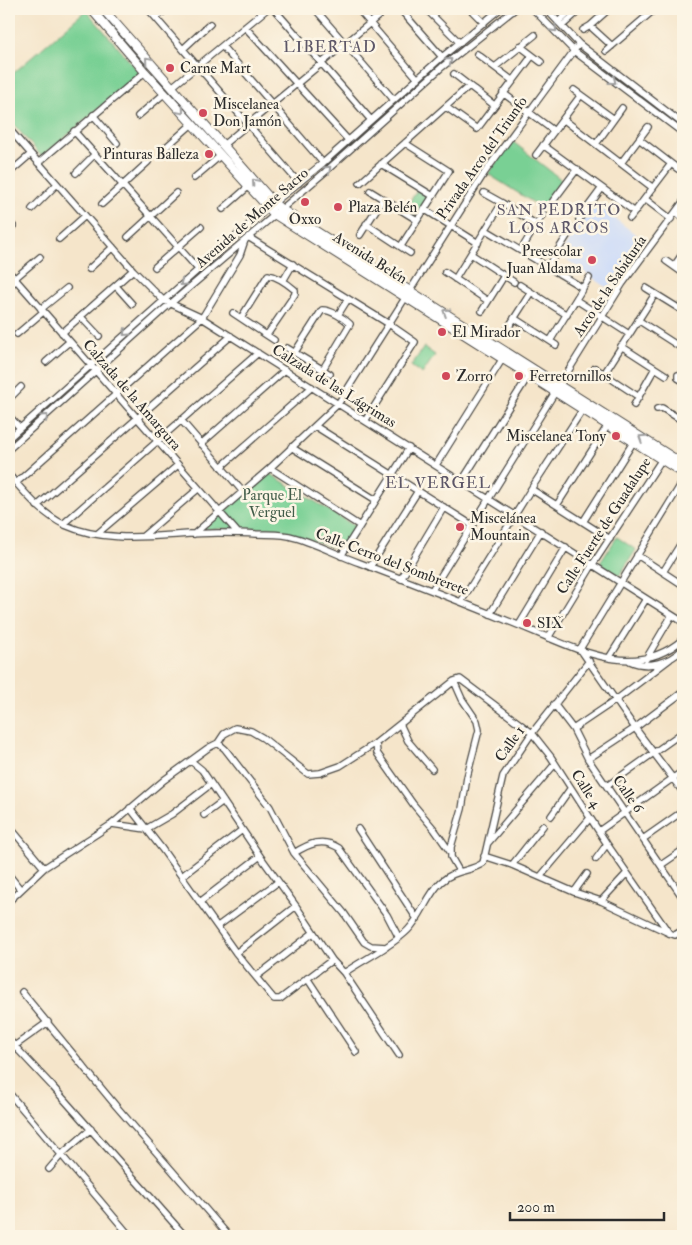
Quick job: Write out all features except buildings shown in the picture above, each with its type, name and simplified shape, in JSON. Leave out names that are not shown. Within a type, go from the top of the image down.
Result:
[{"type":"main road","name":"Avenida Belén","points":[[91,9],[145,72],[271,211],[407,292],[529,375],[558,389],[583,409],[634,442],[683,464]]},
{"type":"main road","name":"Avenida Belén","points":[[103,9],[281,209],[664,456],[683,473]]},
{"type":"street","points":[[148,9],[299,183]]},
{"type":"street","points":[[156,18],[166,9]]},
{"type":"street","points":[[172,87],[267,9]]},
{"type":"street","points":[[274,9],[370,120]]},
{"type":"street","points":[[315,9],[394,100]]},
{"type":"street","points":[[358,9],[418,79]]},
{"type":"street","points":[[223,145],[387,9]]},
{"type":"street","points":[[400,9],[442,58]]},
{"type":"street","points":[[426,9],[460,43]]},
{"type":"street","points":[[470,9],[484,23]]},
{"type":"street","name":"Avenida de Monte Sacro","points":[[9,449],[246,238],[271,211],[274,203],[500,9]]},
{"type":"street","name":"Avenida de Monte Sacro","points":[[9,438],[198,269],[271,211],[281,209],[442,67],[516,9]]},
{"type":"street","points":[[533,9],[574,51],[683,133]]},
{"type":"street","points":[[546,9],[579,44],[683,124]]},
{"type":"street","points":[[560,24],[572,9]]},
{"type":"street","points":[[560,24],[581,9]]},
{"type":"street","points":[[583,30],[609,9]]},
{"type":"street","points":[[606,51],[655,9]]},
{"type":"street","points":[[183,48],[210,24]]},
{"type":"street","points":[[245,26],[348,140]]},
{"type":"street","points":[[590,26],[612,46]]},
{"type":"street","points":[[494,67],[534,35]]},
{"type":"street","name":"Privada Arco del Triunfo","points":[[194,534],[270,468],[338,404],[407,292],[485,172],[579,44]]},
{"type":"street","points":[[222,46],[323,162]]},
{"type":"street","points":[[520,46],[541,62]]},
{"type":"street","points":[[477,54],[513,81]]},
{"type":"street","points":[[446,107],[477,130],[532,56]]},
{"type":"street","points":[[38,163],[145,72]]},
{"type":"street","points":[[454,74],[494,105]]},
{"type":"street","points":[[360,183],[469,86]]},
{"type":"street","points":[[574,90],[614,119]]},
{"type":"street","points":[[138,116],[165,93]]},
{"type":"street","points":[[503,93],[554,132]]},
{"type":"street","points":[[536,155],[581,95]]},
{"type":"street","points":[[596,144],[622,108]]},
{"type":"street","points":[[93,115],[117,143]]},
{"type":"street","points":[[563,119],[653,188]]},
{"type":"street","points":[[166,148],[192,124]]},
{"type":"street","points":[[620,163],[648,127]]},
{"type":"street","points":[[74,131],[124,184],[198,269]]},
{"type":"street","name":"Calzada de las Lágrimas","points":[[10,132],[133,270],[163,300],[202,318],[683,622]]},
{"type":"street","points":[[639,139],[678,169]]},
{"type":"street","points":[[401,246],[449,171],[405,143]]},
{"type":"street","points":[[544,145],[635,212]]},
{"type":"street","points":[[9,173],[31,154]]},
{"type":"street","points":[[76,173],[95,154]]},
{"type":"street","points":[[194,178],[220,156]]},
{"type":"street","points":[[102,204],[148,162]]},
{"type":"street","points":[[382,164],[433,196]]},
{"type":"street","points":[[630,218],[671,164]]},
{"type":"street","points":[[553,201],[576,169]]},
{"type":"street","points":[[32,209],[58,184]]},
{"type":"street","points":[[223,209],[248,187]]},
{"type":"street","points":[[579,219],[602,188]]},
{"type":"street","points":[[370,192],[417,220]]},
{"type":"street","points":[[128,237],[176,193]]},
{"type":"street","points":[[484,193],[537,226]]},
{"type":"street","points":[[645,198],[671,219]]},
{"type":"street","points":[[360,235],[382,199]]},
{"type":"street","name":"Arco de la Sabiduría","points":[[432,590],[623,283],[683,202]]},
{"type":"street","points":[[455,279],[502,204]]},
{"type":"street","points":[[424,209],[478,243]]},
{"type":"street","points":[[676,212],[683,218]]},
{"type":"street","points":[[521,250],[543,214]]},
{"type":"street","points":[[59,239],[86,216]]},
{"type":"street","points":[[366,224],[410,253]]},
{"type":"street","points":[[155,267],[201,227]]},
{"type":"street","points":[[548,266],[572,228]]},
{"type":"street","points":[[486,230],[583,288]]},
{"type":"street","points":[[16,483],[202,318],[240,255],[246,238],[293,264],[415,342],[365,421]]},
{"type":"street","points":[[89,269],[112,246]]},
{"type":"street","points":[[674,266],[683,253]]},
{"type":"street","points":[[471,254],[567,315]]},
{"type":"street","points":[[9,287],[40,258]]},
{"type":"street","points":[[666,261],[683,273]]},
{"type":"street","points":[[283,281],[293,264]]},
{"type":"street","points":[[62,333],[133,270]]},
{"type":"street","name":"Calzada de la Amargura","points":[[9,272],[238,533]]},
{"type":"street","points":[[444,272],[488,301]]},
{"type":"street","points":[[241,318],[268,274],[283,281],[293,288],[295,292],[267,335]]},
{"type":"street","points":[[482,311],[504,276]]},
{"type":"street","points":[[550,341],[589,278]]},
{"type":"street","points":[[116,286],[132,304]]},
{"type":"street","points":[[17,334],[67,288]]},
{"type":"street","points":[[646,288],[683,312]]},
{"type":"street","points":[[508,328],[531,292]]},
{"type":"street","points":[[604,374],[655,294]]},
{"type":"street","points":[[338,315],[348,299]]},
{"type":"street","points":[[576,300],[629,334]]},
{"type":"street","points":[[295,352],[322,310],[326,309],[338,315],[350,324],[323,369]]},
{"type":"street","points":[[233,313],[274,340]]},
{"type":"street","points":[[81,317],[99,336]]},
{"type":"street","points":[[514,318],[556,345]]},
{"type":"street","points":[[638,320],[683,349]]},
{"type":"street","points":[[37,506],[231,336]]},
{"type":"street","points":[[46,362],[69,342]]},
{"type":"street","points":[[621,346],[666,375]]},
{"type":"street","points":[[287,348],[330,374]]},
{"type":"street","points":[[64,524],[258,353]]},
{"type":"street","points":[[436,465],[503,358]]},
{"type":"street","points":[[595,368],[639,397]]},
{"type":"street","points":[[634,405],[656,368]]},
{"type":"street","points":[[201,444],[285,370]]},
{"type":"street","points":[[462,482],[529,375]]},
{"type":"street","points":[[678,376],[683,381]]},
{"type":"street","points":[[9,399],[22,387]]},
{"type":"street","points":[[221,467],[312,387]]},
{"type":"street","points":[[657,409],[662,408],[683,421]]},
{"type":"street","points":[[462,602],[531,489],[583,409]]},
{"type":"street","points":[[9,416],[20,428]]},
{"type":"street","points":[[181,420],[243,492]]},
{"type":"street","points":[[557,506],[608,425]]},
{"type":"street","points":[[315,426],[472,525]]},
{"type":"street","points":[[583,522],[634,442]]},
{"type":"street","points":[[291,447],[376,500]]},
{"type":"street","points":[[341,556],[409,448]]},
{"type":"street","name":"Calle Fuerte de Guadalupe","points":[[548,638],[593,564],[664,456]]},
{"type":"street","points":[[97,534],[178,465]]},
{"type":"street","points":[[270,468],[360,526]]},
{"type":"street","name":"Calle Cerro del Sombrerete","points":[[9,476],[37,506],[64,524],[81,531],[118,536],[238,533],[290,536],[432,590],[548,638],[609,658],[644,665],[658,664],[670,660],[683,650]]},
{"type":"street","points":[[683,481],[580,649],[635,728],[683,792]]},
{"type":"street","points":[[143,536],[198,488]]},
{"type":"street","points":[[531,489],[610,539]]},
{"type":"street","points":[[370,567],[418,491]]},
{"type":"street","points":[[400,579],[444,507]]},
{"type":"street","points":[[490,614],[541,532]]},
{"type":"street","points":[[663,572],[683,540]]},
{"type":"street","points":[[519,625],[566,547]]},
{"type":"street","points":[[637,555],[683,585]]},
{"type":"street","points":[[609,658],[646,599]]},
{"type":"street","points":[[646,659],[672,615]]},
{"type":"street","name":"Calle Cerro del Sombrerete","points":[[628,661],[646,659],[664,653],[683,639]]},
{"type":"street","points":[[573,729],[670,660]]},
{"type":"street","name":"Calle 1","points":[[484,856],[503,776],[532,733],[589,662]]},
{"type":"street","points":[[9,901],[44,868],[112,824],[164,780],[208,748],[218,743],[224,734],[236,728],[251,731],[277,748],[308,774],[320,773],[340,766],[376,743],[457,680],[462,699],[477,720],[479,730],[467,776],[462,809],[451,846],[451,857],[459,871]]},
{"type":"street","name":"Calle 4","points":[[457,680],[532,733],[556,764],[570,789],[669,933]]},
{"type":"street","points":[[588,759],[635,728],[683,692]]},
{"type":"street","name":"Calle 6","points":[[554,704],[573,729],[588,759],[661,865],[680,889],[683,898]]},
{"type":"street","points":[[400,724],[408,741],[432,769]]},
{"type":"street","points":[[607,786],[683,732]]},
{"type":"street","points":[[218,743],[225,749],[270,807],[294,853],[344,913],[364,942],[371,946],[386,947]]},
{"type":"street","points":[[376,743],[377,753],[451,854]]},
{"type":"street","points":[[191,761],[202,770],[399,1055]]},
{"type":"street","points":[[487,844],[556,764]]},
{"type":"street","points":[[599,831],[683,771]]},
{"type":"street","points":[[112,824],[146,830],[172,814],[211,784]]},
{"type":"street","points":[[550,816],[570,789]]},
{"type":"street","points":[[204,815],[223,801]]},
{"type":"street","points":[[130,808],[182,876],[236,952],[276,1000],[280,999],[332,960]]},
{"type":"street","points":[[643,839],[683,811]]},
{"type":"street","points":[[540,877],[590,818]]},
{"type":"street","points":[[9,826],[44,868]]},
{"type":"street","points":[[512,865],[543,826]]},
{"type":"street","points":[[358,829],[417,920]]},
{"type":"street","points":[[182,876],[242,830]]},
{"type":"street","points":[[294,853],[313,843],[333,844],[339,848],[388,915],[399,938]]},
{"type":"street","points":[[596,859],[607,844]]},
{"type":"street","points":[[661,865],[683,850]]},
{"type":"street","points":[[200,902],[260,856]]},
{"type":"street","points":[[344,973],[399,938],[417,920],[440,883],[459,871],[480,865],[483,863],[484,856],[512,865],[574,892],[601,901],[669,933],[675,935],[683,930]]},
{"type":"street","points":[[601,901],[627,873]]},
{"type":"street","points":[[574,892],[587,874]]},
{"type":"street","points":[[9,876],[20,889]]},
{"type":"street","points":[[218,926],[278,882]]},
{"type":"street","points":[[236,952],[296,906]]},
{"type":"street","points":[[257,976],[313,933]]},
{"type":"street","points":[[307,978],[356,1052]]},
{"type":"street","points":[[22,992],[116,1106],[229,1236]]},
{"type":"street","points":[[9,1050],[48,1022]]},
{"type":"street","points":[[9,1040],[185,1236]]},
{"type":"street","points":[[9,1093],[130,1236]]},
{"type":"street","points":[[49,1169],[62,1154],[90,1129]]},
{"type":"shaded area","points":[[596,204],[643,240],[615,277],[609,289],[560,255],[576,229]]},
{"type":"green space","points":[[86,10],[140,73],[42,157],[9,119],[9,77]]},
{"type":"green space","points":[[512,141],[563,181],[542,208],[488,174]]},
{"type":"green space","points":[[418,189],[428,196],[415,216],[405,209]]},
{"type":"green space","points":[[424,347],[435,355],[422,374],[411,366]]},
{"type":"green space","name":"Parque El Verguel","points":[[269,473],[356,527],[341,550],[275,528],[203,529]]},
{"type":"green space","points":[[617,537],[636,550],[619,576],[600,563]]},
{"type":"place","name":"Carne Mart","points":[[170,68]]},
{"type":"place","name":"Miscelanea Don Jamón","points":[[203,113]]},
{"type":"place","name":"Pinturas Balleza","points":[[209,154]]},
{"type":"place","name":"Oxxo","points":[[305,202]]},
{"type":"place","name":"Plaza Belén","points":[[338,207]]},
{"type":"place","name":"Preescolar Juan Aldama","points":[[592,260]]},
{"type":"place","name":"El Mirador","points":[[442,332]]},
{"type":"place","name":"Zorro","points":[[446,376]]},
{"type":"place","name":"Ferretornillos","points":[[519,376]]},
{"type":"place","name":"Miscelanea Tony","points":[[616,436]]},
{"type":"place","name":"Miscelánea Mountain","points":[[460,527]]},
{"type":"place","name":"SIX","points":[[527,623]]},
{"type":"district","name":"LIBERTAD","points":[[330,47]]},
{"type":"district","name":"SAN PEDRITO LOS ARCOS","points":[[559,219]]},
{"type":"district","name":"EL VERGEL","points":[[438,483]]}]
